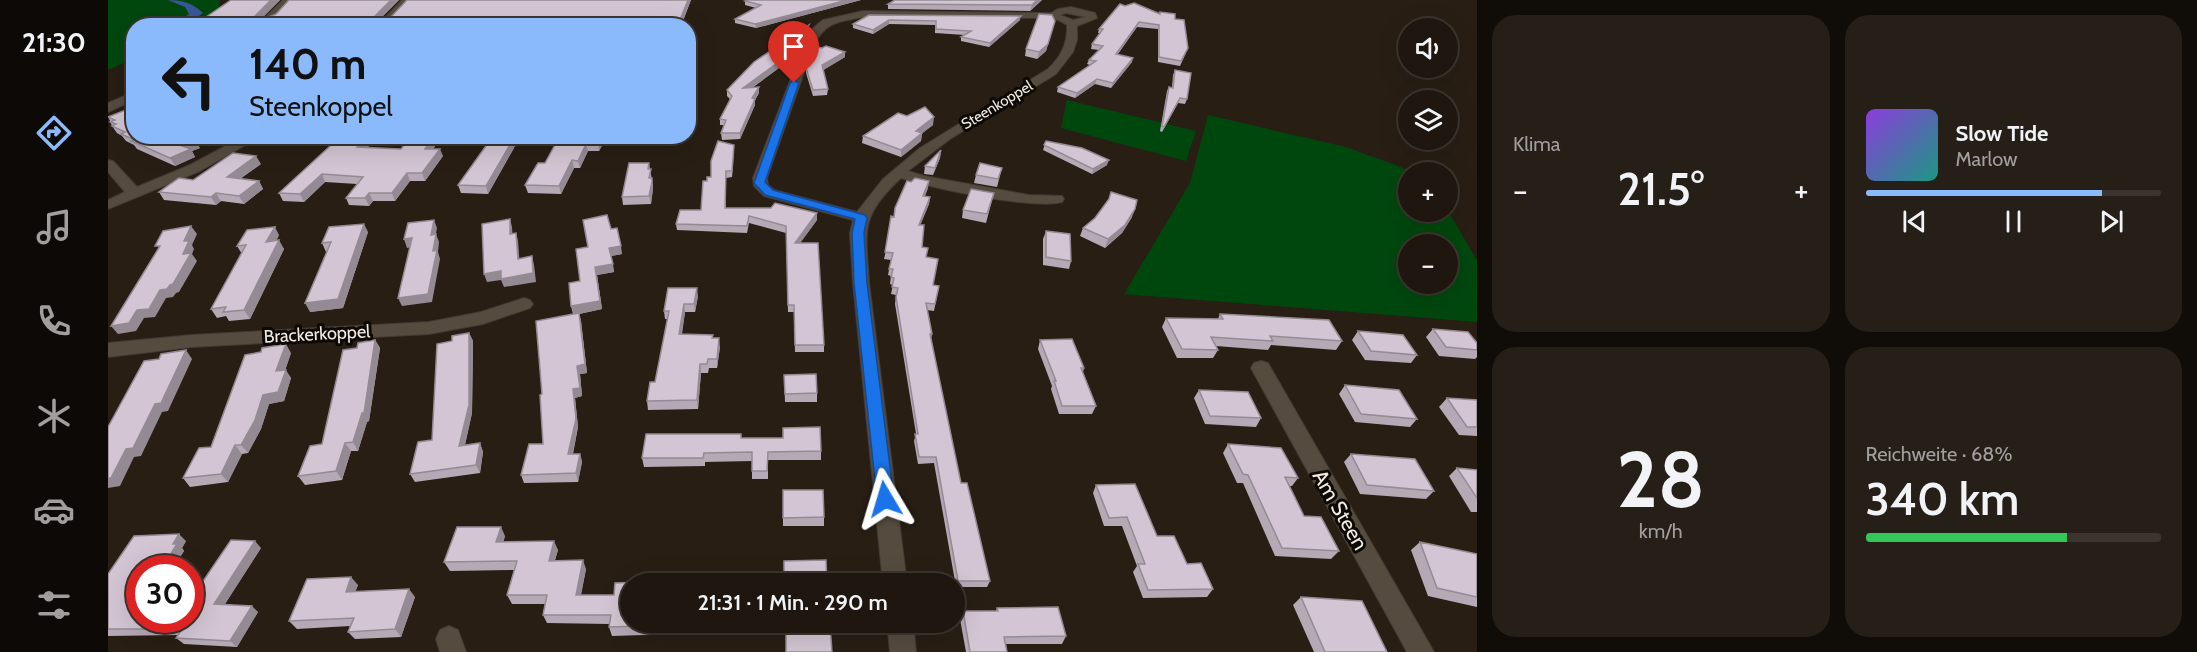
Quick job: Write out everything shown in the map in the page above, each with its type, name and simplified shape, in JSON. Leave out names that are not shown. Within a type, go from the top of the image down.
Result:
[{"type":"street","points":[[271,18],[284,7],[288,0]]},
{"type":"street","points":[[390,18],[407,0]]},
{"type":"street","points":[[894,573],[861,283],[858,233],[861,218],[769,193],[759,183],[809,44],[820,27],[841,17],[881,12],[1053,16],[1072,24],[1092,18],[1091,15],[1077,10],[1061,10],[1053,16]]},
{"type":"street","name":"Steenkoppel","points":[[861,218],[875,198],[937,141],[1050,73],[1065,57],[1073,32],[1072,24]]},
{"type":"street","points":[[108,108],[126,99]]},
{"type":"street","points":[[108,205],[195,168],[240,144]]},
{"type":"street","points":[[108,164],[127,183],[134,195]]},
{"type":"street","points":[[900,173],[922,180],[1029,199],[1057,200]]},
{"type":"street","name":"Brackerkoppel","points":[[108,350],[192,342],[429,328],[483,318],[524,304]]},
{"type":"street","name":"Am Steen","points":[[1261,368],[1420,652]]},
{"type":"street","points":[[901,633],[903,652]]},
{"type":"green space","points":[[108,0],[220,0],[219,9],[209,18],[126,18],[126,62],[108,70]]},
{"type":"green space","points":[[1067,100],[1196,131],[1186,161],[1061,128]]},
{"type":"green space","points":[[1208,115],[1346,147],[1398,166],[1398,222],[1455,222],[1477,260],[1477,322],[1124,294],[1190,183]]},
{"type":"water","points":[[168,0],[187,3],[203,13],[196,18],[183,18],[189,14],[185,7]]},
{"type":"building","points":[[231,0],[271,0],[253,18],[205,18]]},
{"type":"building","points":[[289,0],[391,0],[373,18],[266,18],[276,14]]},
{"type":"building","points":[[407,0],[688,0],[681,18],[390,18]]},
{"type":"building","points":[[847,0],[755,24],[735,19],[761,5],[745,1]]},
{"type":"building","points":[[895,0],[1037,0],[1032,5],[888,4]]},
{"type":"building","points":[[1134,3],[1160,14],[1160,12],[1175,14],[1175,19],[1184,20],[1188,48],[1181,61],[1159,57],[1159,25],[1139,22],[1116,54],[1133,58],[1113,83],[1097,79],[1077,93],[1058,87],[1096,61],[1089,60],[1103,46],[1092,44],[1103,29],[1099,29],[1120,4],[1125,6]]},
{"type":"building","points":[[1039,14],[1052,15],[1055,21],[1048,44],[1039,52],[1026,49]]},
{"type":"building","points":[[869,15],[1021,16],[990,43],[961,37],[971,31],[936,29],[936,21],[889,20],[873,30],[853,24]]},
{"type":"building","points":[[809,25],[798,48],[743,88],[759,87],[752,98],[755,99],[740,133],[721,133],[726,120],[720,119],[732,96],[727,90],[754,62]]},
{"type":"building","points":[[814,46],[822,48],[826,46],[845,52],[822,65],[828,89],[813,90],[806,68]]},
{"type":"building","points":[[1175,70],[1191,73],[1187,99],[1180,98],[1164,127],[1162,126],[1169,87],[1173,88]]},
{"type":"building","points":[[925,107],[934,117],[916,131],[922,133],[901,150],[863,136],[898,113],[907,116]]},
{"type":"building","points":[[126,110],[126,136],[121,134],[125,132],[112,126],[116,124],[110,122],[115,120],[108,117]]},
{"type":"building","points":[[718,141],[734,145],[732,171],[726,171],[725,208],[771,208],[775,203],[817,213],[795,243],[818,243],[824,345],[795,345],[794,305],[788,305],[786,226],[749,216],[747,226],[676,224],[680,210],[701,210],[703,181],[711,177],[711,161]]},
{"type":"building","points":[[1046,141],[1082,148],[1109,160],[1093,169],[1044,145]]},
{"type":"building","points":[[138,144],[186,144],[182,146],[191,149],[170,158]]},
{"type":"building","points":[[332,144],[360,144],[357,147],[401,149],[405,144],[428,144],[425,149],[440,149],[422,173],[407,173],[392,193],[369,193],[365,198],[346,198],[363,177],[322,174],[300,194],[279,193]]},
{"type":"building","points":[[487,144],[510,144],[486,186],[458,185]]},
{"type":"building","points":[[555,144],[586,144],[578,161],[572,160],[559,186],[525,185],[538,163],[545,163]]},
{"type":"building","points":[[941,150],[935,168],[925,166]]},
{"type":"building","points":[[233,153],[256,156],[227,177],[259,181],[239,196],[216,193],[211,197],[159,192],[179,178],[193,180]]},
{"type":"building","points":[[629,163],[649,163],[648,169],[651,169],[649,178],[652,178],[652,182],[649,196],[622,197]]},
{"type":"building","points":[[980,163],[1002,168],[998,179],[976,175]]},
{"type":"building","points":[[915,178],[929,181],[923,196],[930,197],[919,225],[924,225],[922,247],[928,248],[926,257],[938,259],[933,285],[939,286],[935,304],[926,303],[932,334],[930,334],[961,483],[967,483],[990,581],[965,581],[965,573],[957,573],[936,457],[919,457],[915,434],[918,434],[896,297],[898,288],[892,287],[893,269],[889,269],[893,253],[885,252],[891,216],[894,217],[895,208],[907,181],[911,182]]},
{"type":"building","points":[[971,189],[994,193],[987,214],[963,210]]},
{"type":"building","points":[[1111,192],[1137,200],[1135,209],[1125,225],[1108,239],[1083,228],[1095,218],[1109,199]]},
{"type":"building","points":[[607,215],[611,229],[617,228],[621,246],[609,248],[613,264],[595,267],[600,301],[571,306],[569,283],[580,281],[576,249],[588,247],[583,220]]},
{"type":"building","points":[[510,219],[510,234],[516,233],[518,259],[532,256],[533,273],[501,279],[501,271],[484,274],[482,224]]},
{"type":"building","points":[[434,220],[431,235],[436,234],[433,251],[437,250],[428,294],[398,298],[412,238],[404,239],[408,223]]},
{"type":"building","points":[[364,224],[338,299],[305,303],[331,242],[322,243],[329,227]]},
{"type":"building","points":[[191,226],[184,241],[189,241],[183,254],[191,253],[173,284],[167,289],[160,290],[149,309],[137,310],[129,323],[111,326],[160,246],[155,246],[163,231]]},
{"type":"building","points":[[275,227],[266,242],[279,240],[244,310],[223,312],[226,307],[211,309],[246,245],[237,246],[247,230]]},
{"type":"building","points":[[1046,231],[1070,234],[1071,261],[1046,257]]},
{"type":"building","points":[[668,288],[697,288],[694,304],[684,304],[679,334],[713,335],[712,338],[719,338],[717,359],[708,359],[707,364],[700,364],[697,400],[647,401],[650,382],[655,382],[669,311],[664,311]]},
{"type":"building","points":[[579,313],[585,364],[577,366],[580,388],[573,389],[576,419],[568,454],[580,454],[576,473],[521,475],[529,444],[543,444],[540,395],[542,394],[536,321]]},
{"type":"building","points":[[1220,314],[1329,320],[1342,341],[1270,336],[1273,341],[1211,337],[1218,350],[1182,349],[1166,318],[1223,319]]},
{"type":"building","points":[[1433,329],[1468,332],[1477,343],[1477,350],[1446,347]]},
{"type":"building","points":[[1358,331],[1403,335],[1417,355],[1371,351]]},
{"type":"building","points":[[469,333],[469,405],[459,446],[480,443],[476,465],[410,474],[418,442],[432,440],[437,344],[452,341],[452,336]]},
{"type":"building","points":[[1072,339],[1096,406],[1062,406],[1054,381],[1056,381],[1040,340]]},
{"type":"building","points":[[375,340],[364,413],[362,413],[353,442],[345,443],[336,471],[298,476],[310,446],[322,444],[343,350],[357,348],[358,343]]},
{"type":"building","points":[[286,344],[276,371],[286,370],[278,392],[263,395],[255,420],[241,445],[235,445],[221,474],[183,478],[199,448],[211,447],[245,355],[261,352],[262,348]]},
{"type":"building","points":[[186,350],[161,403],[155,404],[133,448],[126,449],[111,478],[108,478],[108,427],[144,361],[159,359],[161,354]]},
{"type":"building","points":[[816,374],[817,393],[785,394],[784,375]]},
{"type":"building","points":[[1345,385],[1399,390],[1417,419],[1361,414]]},
{"type":"building","points":[[1199,390],[1248,392],[1261,418],[1210,416]]},
{"type":"building","points":[[1447,398],[1477,400],[1477,427],[1467,427]]},
{"type":"building","points":[[820,427],[821,451],[768,452],[767,471],[752,471],[752,452],[704,453],[703,458],[642,458],[646,434],[741,434],[741,438],[783,438],[783,428]]},
{"type":"building","points":[[1228,444],[1281,448],[1298,478],[1285,477],[1304,516],[1321,517],[1339,551],[1282,548],[1248,475],[1243,474]]},
{"type":"building","points":[[1351,454],[1415,459],[1434,491],[1367,485]]},
{"type":"building","points":[[1457,468],[1477,470],[1477,498]]},
{"type":"building","points":[[1135,484],[1157,536],[1174,536],[1187,564],[1201,563],[1213,589],[1148,590],[1138,564],[1145,564],[1127,517],[1109,518],[1096,485]]},
{"type":"building","points":[[783,490],[823,490],[824,517],[783,518]]},
{"type":"building","points":[[457,527],[501,527],[496,542],[554,541],[549,561],[583,560],[576,595],[614,595],[615,583],[620,583],[620,627],[609,627],[611,615],[543,615],[547,595],[507,595],[517,561],[444,562]]},
{"type":"building","points":[[179,534],[173,544],[177,544],[170,555],[126,555],[126,629],[108,629],[108,574],[134,536]]},
{"type":"building","points":[[231,540],[255,541],[214,604],[252,606],[230,641],[176,638],[179,633],[204,633],[204,580]]},
{"type":"building","points":[[1420,542],[1477,554],[1477,597],[1437,588]]},
{"type":"building","points":[[826,560],[827,573],[784,573],[784,561]]},
{"type":"building","points":[[351,577],[346,592],[409,589],[395,629],[348,632],[354,618],[289,621],[307,579]]},
{"type":"building","points":[[1301,597],[1362,601],[1387,652],[1325,652]]},
{"type":"building","points":[[1058,607],[1066,636],[1004,637],[1007,652],[970,652],[965,611],[998,611],[997,608]]},
{"type":"building","points":[[786,633],[831,633],[832,652],[786,652]]},
{"type":"route","points":[[794,83],[759,183],[769,193],[861,218],[858,233],[861,283],[885,499]]}]
